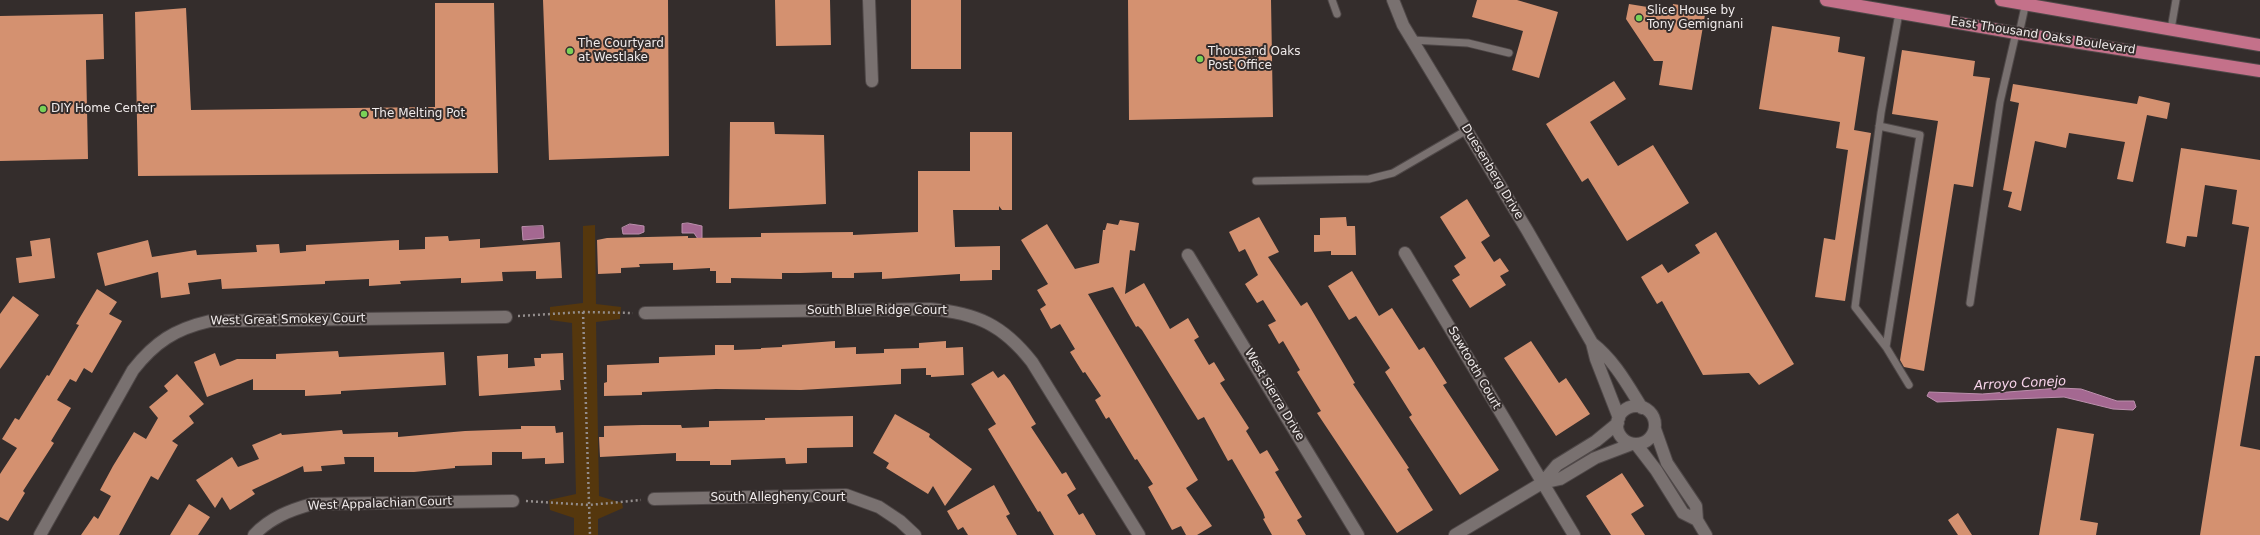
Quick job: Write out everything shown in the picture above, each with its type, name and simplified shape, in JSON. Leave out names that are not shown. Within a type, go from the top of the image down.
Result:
[{"type":"main road","name":"East Thousand Oaks Boulevard","points":[[1826,0],[2018,33],[2260,71]]},
{"type":"main road","points":[[2000,0],[2026,2],[2260,45]]},
{"type":"street","points":[[869,0],[872,81]]},
{"type":"street","name":"Duesenberg Drive","points":[[1393,0],[1403,25],[1467,130],[1592,343],[1596,360],[1606,380],[1622,438],[1634,444],[1651,462],[1683,513],[1697,520]]},
{"type":"street","name":"Sawtooth Court","points":[[1405,253],[1574,535]]},
{"type":"street","name":"West Sierra Drive","points":[[1188,255],[1358,535]]},
{"type":"street","name":"South Blue Ridge Court","points":[[645,313],[930,309],[966,314],[988,322],[1017,343],[1032,362],[1139,535]]},
{"type":"street","name":"West Great Smokey Court","points":[[40,535],[133,370],[148,351],[165,337],[190,325],[210,321],[506,317]]},
{"type":"street","name":"Duesenberg Drive","points":[[1592,343],[1604,352],[1629,386],[1642,408],[1652,414],[1655,429],[1667,463],[1696,506],[1697,520],[1706,535]]},
{"type":"street","points":[[1542,483],[1557,465],[1596,441],[1618,420],[1626,410],[1631,408],[1642,408]]},
{"type":"street","points":[[1455,535],[1542,483],[1560,479],[1602,455],[1648,440],[1655,429]]},
{"type":"street","name":"South Allegheny Court","points":[[654,499],[846,496],[879,506],[900,521],[915,535]]},
{"type":"street","name":"West Appalachian Court","points":[[254,535],[273,519],[292,509],[312,504],[514,501]]},
{"type":"lane","points":[[1332,0],[1337,14]]},
{"type":"lane","points":[[2171,28],[2176,0]]},
{"type":"lane","points":[[1970,303],[2000,102],[2026,2]]},
{"type":"lane","points":[[1899,13],[1879,126],[1855,307],[1886,347],[1909,385]]},
{"type":"lane","points":[[1412,40],[1468,43],[1509,53]]},
{"type":"lane","points":[[1879,126],[1920,135],[1886,347]]},
{"type":"lane","points":[[1256,182],[1369,178],[1393,173],[1467,130]]},
{"type":"path","points":[[506,317],[583,312],[645,313]]},
{"type":"path","points":[[583,312],[590,535]]},
{"type":"path","points":[[514,501],[589,505],[654,499]]},
{"type":"shaded area","points":[[688,223],[702,226],[702,238],[698,239],[694,233],[682,233],[682,224]]},
{"type":"shaded area","points":[[630,224],[644,226],[644,232],[639,234],[623,234],[622,228]]},
{"type":"shaded area","points":[[595,225],[596,304],[621,307],[620,319],[596,322],[599,496],[622,503],[623,508],[598,519],[598,535],[574,535],[574,518],[550,510],[549,500],[576,494],[572,323],[550,320],[550,307],[583,303],[583,226]]},
{"type":"shaded area","points":[[543,226],[544,238],[523,240],[522,227]]},
{"type":"shaded area","points":[[2060,388],[2081,389],[2117,401],[2134,401],[2136,407],[2133,410],[2113,409],[2064,397],[1937,402],[1927,396],[1929,392],[1982,394]]},
{"type":"building","name":"The Courtyard at Westlake","points":[[543,0],[668,0],[669,156],[549,160]]},
{"type":"building","points":[[775,0],[830,0],[831,45],[776,46]]},
{"type":"building","points":[[911,0],[961,0],[961,69],[911,69]]},
{"type":"building","name":"Thousand Oaks Post Office","points":[[1128,0],[1271,0],[1273,117],[1129,120]]},
{"type":"building","points":[[1477,0],[1517,0],[1558,12],[1539,78],[1512,70],[1523,31],[1472,17]]},
{"type":"building","points":[[435,3],[494,3],[498,173],[138,176],[135,12],[186,8],[191,110],[435,107]]},
{"type":"building","points":[[1629,4],[1672,11],[1673,4],[1706,9],[1692,90],[1659,85],[1663,61],[1654,61],[1626,19]]},
{"type":"building","name":"DIY Home Center","points":[[103,14],[104,59],[86,60],[88,159],[0,161],[0,16]]},
{"type":"building","points":[[1772,26],[1840,37],[1838,52],[1865,57],[1854,130],[1871,133],[1845,301],[1815,297],[1824,238],[1835,240],[1848,150],[1836,148],[1840,122],[1759,109]]},
{"type":"building","points":[[1902,50],[1975,61],[1973,76],[1990,78],[1973,187],[1954,184],[1924,371],[1904,367],[1900,360],[1938,121],[1892,114]]},
{"type":"building","points":[[1614,81],[1626,99],[1590,122],[1618,166],[1653,145],[1689,203],[1627,241],[1588,178],[1582,182],[1546,124]]},
{"type":"building","points":[[2013,84],[2137,104],[2139,96],[2170,103],[2167,119],[2147,115],[2133,182],[2117,179],[2125,142],[2069,133],[2066,148],[2035,141],[2021,211],[2008,207],[2012,192],[2003,190],[2019,103],[2010,101]]},
{"type":"building","points":[[730,122],[774,122],[775,134],[824,135],[826,204],[729,209]]},
{"type":"building","points":[[970,132],[1012,132],[1012,210],[1002,210],[999,206],[999,210],[953,210],[955,247],[1000,246],[1000,270],[992,270],[992,280],[960,281],[960,274],[882,279],[882,272],[854,273],[854,278],[832,278],[832,272],[782,273],[782,279],[731,278],[731,283],[716,283],[716,271],[710,271],[710,268],[673,270],[673,263],[639,264],[640,267],[621,268],[621,273],[598,274],[597,240],[607,238],[688,236],[688,238],[761,237],[761,233],[853,232],[853,235],[918,232],[918,171],[970,171]]},
{"type":"building","points":[[2181,148],[2260,160],[2260,356],[2255,356],[2240,446],[2260,450],[2260,535],[2200,535],[2249,227],[2232,224],[2237,190],[2205,185],[2197,237],[2187,236],[2185,247],[2166,243]]},
{"type":"building","points":[[1467,199],[1490,236],[1481,242],[1494,262],[1500,258],[1509,271],[1500,276],[1506,285],[1470,308],[1452,280],[1460,275],[1454,266],[1466,258],[1440,217]]},
{"type":"building","points":[[1259,217],[1279,252],[1268,257],[1301,306],[1307,302],[1355,383],[1353,384],[1409,468],[1407,469],[1433,510],[1397,533],[1317,413],[1321,411],[1297,372],[1300,370],[1283,341],[1279,344],[1268,325],[1276,321],[1263,300],[1257,303],[1245,284],[1258,275],[1245,249],[1239,252],[1229,232]]},
{"type":"building","points":[[1346,217],[1347,226],[1355,226],[1356,255],[1331,255],[1331,251],[1314,252],[1314,235],[1320,235],[1320,218]]},
{"type":"building","points":[[1120,220],[1139,223],[1135,251],[1130,250],[1125,294],[1144,283],[1170,329],[1188,318],[1199,337],[1194,340],[1209,365],[1214,362],[1225,380],[1220,383],[1249,428],[1246,431],[1260,454],[1267,450],[1279,470],[1275,472],[1302,517],[1297,520],[1306,535],[1272,535],[1263,519],[1265,518],[1263,512],[1232,459],[1228,461],[1204,417],[1198,420],[1142,330],[1138,326],[1136,327],[1113,287],[1088,294],[1198,480],[1186,488],[1212,526],[1197,535],[1186,535],[1181,526],[1172,530],[1148,487],[1153,484],[1137,459],[1135,460],[1109,417],[1106,419],[1095,400],[1101,396],[1085,372],[1083,373],[1070,352],[1075,349],[1060,324],[1051,329],[1040,309],[1046,305],[1037,290],[1048,284],[1021,240],[1047,224],[1075,269],[1099,263],[1103,230],[1105,230],[1107,223],[1118,225]]},
{"type":"building","points":[[1716,232],[1794,364],[1759,385],[1749,373],[1703,375],[1662,301],[1657,304],[1641,277],[1662,264],[1668,273],[1700,253],[1695,245]]},
{"type":"building","points":[[448,236],[449,241],[480,239],[480,248],[560,242],[562,278],[536,279],[536,271],[502,272],[503,281],[461,283],[461,278],[400,281],[401,284],[369,286],[369,279],[325,281],[325,284],[222,289],[221,279],[188,283],[190,294],[161,298],[158,272],[105,286],[97,253],[148,240],[152,257],[196,250],[197,255],[257,252],[256,245],[279,244],[280,253],[306,251],[306,245],[399,240],[399,250],[425,249],[425,237]]},
{"type":"building","points":[[50,238],[55,278],[19,283],[16,258],[32,256],[30,241]]},
{"type":"building","points":[[1352,271],[1379,316],[1392,308],[1419,350],[1424,347],[1447,383],[1443,385],[1499,470],[1460,495],[1409,417],[1412,415],[1385,372],[1390,368],[1356,316],[1349,320],[1328,286]]},
{"type":"building","points":[[97,289],[117,302],[109,314],[122,321],[92,373],[84,368],[76,382],[70,379],[57,400],[71,408],[51,441],[54,443],[23,491],[25,493],[8,521],[0,517],[0,474],[17,448],[2,439],[15,418],[19,420],[47,375],[49,376],[79,325],[76,324]]},
{"type":"building","points":[[13,296],[39,315],[0,369],[0,314]]},
{"type":"building","points":[[835,341],[835,348],[856,347],[856,354],[884,353],[884,349],[919,348],[919,343],[946,341],[946,348],[963,347],[964,375],[931,377],[931,375],[926,375],[926,368],[901,369],[901,384],[801,390],[716,389],[642,392],[642,395],[604,396],[604,383],[607,382],[607,365],[659,363],[659,357],[715,355],[715,345],[734,345],[734,350],[761,349],[782,347],[782,345]]},
{"type":"building","points":[[1531,341],[1559,383],[1566,378],[1590,414],[1556,436],[1504,358]]},
{"type":"building","points":[[338,351],[339,357],[444,352],[446,385],[341,391],[341,394],[305,396],[305,390],[253,390],[253,379],[207,397],[194,362],[215,353],[220,366],[237,359],[276,359],[276,354]]},
{"type":"building","points":[[563,353],[564,380],[560,380],[561,390],[479,396],[477,356],[508,354],[508,368],[535,366],[534,358],[541,358],[541,354]]},
{"type":"building","points":[[993,371],[998,378],[1004,374],[1010,381],[1036,424],[1031,427],[1062,474],[1066,472],[1076,489],[1067,495],[1079,515],[1083,513],[1096,535],[1054,535],[1040,511],[1038,512],[988,429],[996,424],[971,384]]},
{"type":"building","points":[[177,374],[204,404],[189,416],[194,423],[172,441],[178,445],[158,480],[151,476],[119,535],[81,535],[94,516],[98,519],[111,496],[100,490],[113,466],[134,432],[146,439],[158,418],[149,407],[168,391],[164,386]]},
{"type":"building","points":[[895,414],[930,434],[929,437],[972,469],[945,506],[933,486],[928,494],[886,468],[889,463],[873,453]]},
{"type":"building","points":[[853,416],[853,447],[807,448],[807,463],[786,464],[785,458],[731,460],[731,465],[710,465],[710,461],[676,461],[676,453],[600,457],[599,437],[604,437],[604,426],[681,425],[682,428],[709,427],[709,421]]},
{"type":"building","points":[[521,426],[555,426],[556,433],[563,432],[564,463],[545,464],[545,458],[522,459],[522,452],[492,452],[492,465],[455,466],[455,468],[414,472],[374,472],[374,457],[344,457],[345,464],[321,466],[322,471],[304,472],[303,466],[252,490],[255,494],[230,510],[222,497],[215,508],[196,480],[232,457],[238,467],[259,459],[252,445],[281,433],[282,435],[342,430],[343,434],[398,432],[398,437],[465,431],[521,429]]},
{"type":"building","points":[[2057,428],[2094,434],[2080,520],[2098,523],[2096,535],[2039,535]]},
{"type":"building","points":[[1622,473],[1644,506],[1631,514],[1645,535],[1611,535],[1586,496]]},
{"type":"building","points":[[994,485],[1010,514],[1006,516],[1017,535],[968,535],[963,527],[958,530],[947,511]]},
{"type":"building","points":[[189,504],[210,517],[198,535],[170,535]]},
{"type":"building","points":[[1958,513],[1972,535],[1958,535],[1948,520]]},
{"type":"place","name":"Slice House by Tony Gemignani","points":[[1639,18]]},
{"type":"place","name":"The Courtyard at Westlake","points":[[570,51]]},
{"type":"place","name":"Thousand Oaks Post Office","points":[[1200,59]]},
{"type":"place","name":"DIY Home Center","points":[[43,109]]},
{"type":"place","name":"The Melting Pot","points":[[364,114]]},
{"type":"water label","name":"Arroyo Conejo","points":[[2020,384]]}]
